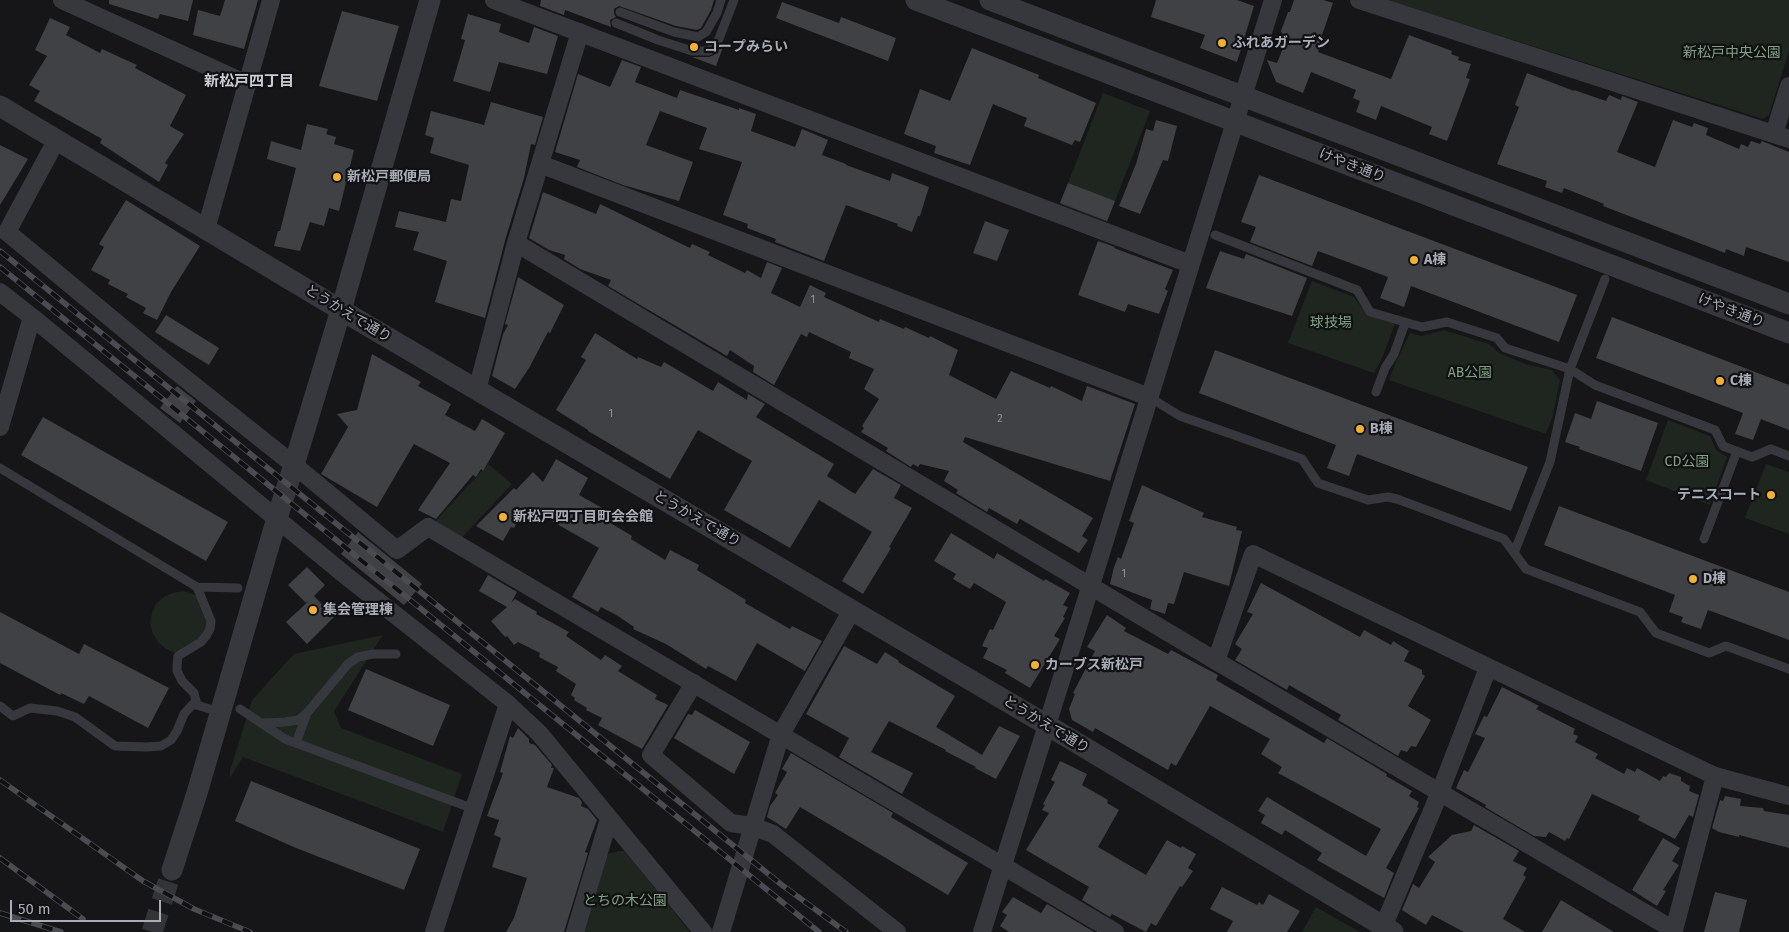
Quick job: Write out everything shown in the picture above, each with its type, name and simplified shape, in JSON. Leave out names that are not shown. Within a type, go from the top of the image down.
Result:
[{"type":"street","points":[[62,0],[247,84]]},
{"type":"street","points":[[206,229],[271,0]]},
{"type":"street","points":[[172,870],[197,793],[230,711],[277,518],[341,310],[430,0]]},
{"type":"street","points":[[494,0],[1190,264]]},
{"type":"street","name":"けやき通り","points":[[916,0],[1789,333]]},
{"type":"street","name":"けやき通り","points":[[990,0],[1789,304]]},
{"type":"street","points":[[982,932],[1092,585],[1273,0]]},
{"type":"street","points":[[1359,0],[1781,136],[1789,86]]},
{"type":"street","points":[[477,390],[516,244],[580,32]]},
{"type":"street","name":"とうかえで通り","points":[[0,106],[341,310],[852,610],[1386,930]]},
{"type":"street","points":[[57,139],[7,232],[148,349],[397,550],[428,526],[1116,932]]},
{"type":"street","points":[[540,164],[1149,397]]},
{"type":"street","points":[[516,244],[1092,585],[1216,661],[1674,930],[1715,776]]},
{"type":"street","points":[[0,292],[277,518],[345,576],[508,704],[539,733],[703,932]]},
{"type":"street","points":[[0,427],[32,317]]},
{"type":"street","points":[[1216,661],[1253,554],[1715,776],[1789,796]]},
{"type":"street","points":[[721,932],[781,734],[852,610]]},
{"type":"street","points":[[1386,930],[1488,668]]},
{"type":"street","points":[[694,683],[651,755],[731,823],[752,826],[773,834],[897,932]]},
{"type":"street","points":[[434,932],[508,704]]},
{"type":"street","points":[[575,932],[609,819]]},
{"type":"lane","points":[[620,12],[674,32],[698,37],[706,32],[722,0]]},
{"type":"lane","points":[[616,23],[692,51],[709,51],[718,41],[734,0]]},
{"type":"lane","points":[[1215,235],[1357,290],[1370,312],[1422,327],[1447,322],[1497,338],[1505,348],[1570,369],[1595,385],[1715,430],[1723,446],[1752,457],[1771,449],[1789,456]]},
{"type":"lane","points":[[1514,553],[1550,462],[1570,369],[1605,278]]},
{"type":"lane","points":[[1376,392],[1385,368],[1394,354],[1405,323]]},
{"type":"lane","points":[[1149,397],[1180,416],[1302,459],[1318,483],[1368,500],[1388,497],[1397,499],[1504,539],[1526,569],[1640,612],[1656,633],[1708,653],[1726,646],[1789,669]]},
{"type":"lane","points":[[1704,539],[1737,451]]},
{"type":"lane","points":[[0,468],[197,587],[238,588]]},
{"type":"lane","points":[[197,587],[210,621],[210,629],[201,642],[178,656],[177,665],[177,671],[182,681],[194,693],[197,705]]},
{"type":"lane","points":[[262,723],[299,720],[348,664],[358,658],[373,654],[396,654]]},
{"type":"lane","points":[[0,706],[13,716],[30,708],[57,711],[74,718],[115,746],[147,747],[161,746],[171,740],[178,731],[184,714],[193,704],[230,711],[262,723],[284,738],[296,743],[474,808]]},
{"type":"lane","points":[[296,743],[307,713]]},
{"type":"green space","name":"新松戸中央公園","points":[[1387,0],[1789,0],[1789,51],[1769,115],[1763,119]]},
{"type":"green space","points":[[1103,93],[1150,111],[1107,222],[1060,204]]},
{"type":"green space","name":"球技場","points":[[1312,281],[1354,297],[1368,316],[1395,324],[1374,373],[1288,343]]},
{"type":"green space","name":"AB公園","points":[[1444,330],[1489,344],[1499,353],[1528,365],[1552,370],[1560,380],[1553,415],[1546,434],[1389,380],[1410,333],[1421,336]]},
{"type":"green space","name":"CD公園","points":[[1668,420],[1710,436],[1716,450],[1727,457],[1710,505],[1646,480]]},
{"type":"green space","points":[[488,464],[512,484],[459,541],[432,525]]},
{"type":"green space","name":"テニスコート","points":[[1766,464],[1789,472],[1789,534],[1745,518]]},
{"type":"green space","points":[[183,591],[202,599],[212,626],[185,653],[175,653],[166,649],[158,642],[153,634],[150,623],[156,604],[164,597]]},
{"type":"green space","points":[[383,635],[334,711],[341,728],[462,774],[443,832],[243,757],[230,778],[230,771],[252,700],[294,654]]},
{"type":"green space","name":"とちの木公園","points":[[624,851],[628,855],[690,932],[582,932],[604,860],[608,854]]},
{"type":"green space","points":[[1316,907],[1360,932],[1302,932]]},
{"type":"building","points":[[109,0],[193,0],[188,21],[160,14],[158,19],[109,4]]},
{"type":"building","points":[[225,0],[258,0],[244,49],[193,35],[198,10],[220,16]]},
{"type":"building","points":[[541,0],[714,0],[701,28],[697,30],[676,26],[619,6],[614,9],[616,17],[610,20],[611,27],[565,10],[564,15],[540,6]]},
{"type":"building","points":[[1156,0],[1237,0],[1254,6],[1237,62],[1200,48],[1205,35],[1151,17]]},
{"type":"building","points":[[1294,0],[1323,0],[1333,3],[1318,52],[1391,79],[1409,35],[1452,51],[1451,54],[1459,57],[1458,60],[1471,64],[1466,78],[1470,79],[1447,141],[1429,134],[1432,127],[1381,106],[1376,120],[1356,112],[1360,101],[1353,98],[1356,90],[1311,72],[1303,93],[1276,82],[1267,60],[1277,63],[1286,41],[1281,31]]},
{"type":"building","points":[[782,2],[839,23],[841,17],[896,38],[888,61],[776,18]]},
{"type":"building","points":[[342,11],[399,26],[377,101],[319,86]]},
{"type":"building","points":[[736,12],[716,66],[692,57],[709,57],[714,55],[724,44]]},
{"type":"building","points":[[468,14],[501,24],[499,32],[529,43],[534,27],[558,36],[547,74],[499,62],[490,92],[453,81],[465,40],[461,39]]},
{"type":"building","points":[[50,18],[70,27],[66,35],[100,53],[102,49],[137,65],[135,68],[186,95],[170,126],[184,134],[165,163],[168,165],[159,182],[100,143],[102,139],[34,101],[40,91],[29,85],[47,56],[35,50]]},
{"type":"building","points":[[972,48],[1039,75],[1038,78],[1096,103],[1080,142],[1075,140],[1072,145],[1024,126],[1027,118],[993,104],[970,165],[934,153],[936,146],[904,134],[920,89],[950,101]]},
{"type":"building","points":[[622,60],[641,67],[635,82],[677,98],[680,90],[756,114],[751,131],[795,147],[802,129],[828,140],[822,155],[890,181],[892,173],[929,187],[920,216],[918,216],[912,232],[897,226],[898,224],[846,205],[824,261],[775,242],[776,239],[747,228],[748,224],[723,215],[742,162],[699,149],[707,128],[660,111],[646,145],[693,162],[679,201],[623,185],[577,167],[580,160],[555,152],[578,74],[610,87]]},
{"type":"building","points":[[1527,73],[1606,101],[1609,95],[1621,100],[1622,96],[1638,102],[1617,152],[1655,167],[1673,120],[1692,127],[1694,123],[1708,128],[1706,135],[1739,149],[1741,144],[1748,147],[1751,141],[1760,144],[1762,141],[1789,152],[1789,262],[1746,247],[1744,256],[1726,249],[1725,253],[1603,206],[1604,204],[1564,188],[1562,193],[1545,187],[1547,181],[1497,164],[1519,107],[1515,105]]},
{"type":"building","points":[[491,102],[543,117],[535,145],[531,144],[524,178],[506,237],[485,318],[435,302],[447,261],[413,250],[419,232],[395,227],[399,211],[446,222],[451,199],[461,201],[469,165],[430,153],[434,138],[425,135],[431,111],[484,125]]},
{"type":"building","points":[[1156,120],[1177,126],[1168,161],[1163,160],[1140,214],[1119,206],[1136,164],[1146,129],[1153,131]]},
{"type":"building","points":[[307,124],[328,129],[326,134],[336,137],[334,144],[354,150],[339,211],[329,208],[324,226],[310,222],[300,251],[274,246],[278,231],[280,231],[296,168],[267,159],[271,141],[301,150]]},
{"type":"building","points":[[0,145],[28,159],[0,205]]},
{"type":"building","name":"A棟","points":[[1259,175],[1577,295],[1559,342],[1411,286],[1404,307],[1380,298],[1388,277],[1318,251],[1312,266],[1250,242],[1256,227],[1241,222]]},
{"type":"building","points":[[1068,183],[1115,201],[1107,221],[1060,203]]},
{"type":"building","points":[[543,192],[596,214],[600,204],[690,248],[692,244],[710,252],[708,255],[745,273],[747,270],[761,278],[767,262],[782,268],[771,293],[800,307],[810,285],[826,293],[824,297],[879,322],[880,319],[904,329],[905,327],[929,338],[930,336],[958,350],[949,375],[996,399],[1011,371],[1050,388],[1051,386],[1082,401],[1087,386],[1135,404],[1110,481],[965,437],[963,442],[1093,518],[1082,536],[1088,540],[1079,553],[1020,519],[1017,524],[989,508],[987,512],[956,493],[958,490],[944,481],[949,471],[920,464],[918,467],[913,464],[911,467],[886,451],[888,448],[861,432],[864,428],[862,426],[879,399],[864,389],[874,369],[849,358],[851,352],[809,332],[807,337],[801,334],[774,385],[753,372],[754,366],[730,350],[727,356],[608,286],[611,280],[580,269],[564,259],[565,255],[549,250],[529,238]]},
{"type":"building","points":[[126,200],[200,246],[171,292],[157,320],[143,313],[146,308],[126,297],[128,294],[108,284],[110,280],[91,270],[104,247],[99,244]]},
{"type":"building","points":[[985,221],[1009,230],[997,261],[973,253]]},
{"type":"building","points":[[1098,241],[1173,270],[1165,289],[1168,291],[1159,314],[1128,304],[1125,312],[1078,295]]},
{"type":"building","points":[[1220,251],[1244,259],[1246,254],[1307,278],[1292,316],[1206,288]]},
{"type":"building","points":[[518,277],[564,305],[550,333],[548,332],[529,368],[515,389],[492,376],[503,334],[508,325],[505,324]]},
{"type":"building","points":[[166,315],[219,348],[209,365],[155,332]]},
{"type":"building","name":"C棟","points":[[1612,317],[1789,385],[1789,430],[1761,419],[1753,440],[1735,434],[1743,413],[1596,358]]},
{"type":"building","points":[[595,333],[637,359],[638,357],[661,367],[664,362],[713,391],[718,382],[747,400],[748,394],[765,404],[756,417],[834,464],[827,476],[855,494],[873,469],[901,485],[894,498],[912,508],[889,547],[891,548],[863,594],[842,581],[872,532],[819,500],[790,548],[724,510],[752,461],[698,430],[670,479],[556,410],[586,360],[581,357]]},
{"type":"building","name":"B棟","points":[[1215,350],[1528,467],[1511,511],[1357,454],[1349,476],[1327,468],[1336,445],[1199,393]]},
{"type":"building","points":[[372,354],[421,382],[418,386],[451,404],[445,415],[475,431],[482,419],[505,433],[483,471],[481,469],[476,477],[473,475],[436,519],[418,510],[450,463],[414,444],[377,507],[321,474],[348,427],[337,414],[357,410]]},
{"type":"building","points":[[177,386],[196,401],[180,423],[160,408]]},
{"type":"building","points":[[1597,401],[1658,423],[1641,471],[1579,449],[1580,447],[1565,442],[1575,413],[1591,419]]},
{"type":"building","points":[[43,417],[228,522],[206,561],[21,455]]},
{"type":"building","points":[[556,459],[588,478],[579,495],[604,509],[599,516],[632,536],[631,539],[665,560],[670,550],[699,565],[697,570],[746,600],[745,603],[790,629],[792,626],[822,641],[805,671],[757,643],[736,681],[708,666],[706,669],[666,644],[633,629],[634,627],[618,616],[601,607],[598,612],[572,597],[599,548],[527,507],[514,528],[511,527],[503,541],[476,526],[533,472],[543,482]]},
{"type":"building","points":[[1142,485],[1204,513],[1202,517],[1237,527],[1236,530],[1242,531],[1229,586],[1184,572],[1174,604],[1168,603],[1165,614],[1150,609],[1152,600],[1110,584],[1114,567],[1118,557],[1121,559],[1134,523],[1129,521]]},
{"type":"building","name":"D棟","points":[[1559,506],[1789,592],[1789,640],[1708,610],[1701,629],[1681,622],[1683,617],[1669,612],[1675,595],[1544,545]]},
{"type":"building","points":[[358,532],[422,584],[404,605],[341,554]]},
{"type":"building","points":[[951,533],[994,559],[997,553],[1044,581],[1045,579],[1070,593],[1063,605],[1068,607],[1063,617],[1065,618],[1054,636],[1060,639],[1030,688],[1005,673],[1007,670],[983,658],[988,648],[982,646],[990,629],[993,630],[1006,602],[974,583],[970,589],[953,579],[956,574],[934,561]]},
{"type":"building","name":"集会管理棟","points":[[307,567],[325,585],[314,596],[334,617],[307,644],[286,622],[311,599],[306,603],[288,585]]},
{"type":"building","points":[[488,575],[517,592],[511,603],[515,599],[537,612],[536,614],[569,632],[566,636],[601,660],[605,655],[622,666],[618,671],[657,695],[655,699],[668,705],[642,749],[598,725],[602,718],[586,710],[587,708],[574,700],[575,698],[571,695],[576,684],[556,671],[558,667],[539,657],[540,653],[518,642],[514,645],[507,636],[505,637],[491,621],[507,607],[479,591]]},
{"type":"building","points":[[1261,583],[1360,637],[1364,630],[1391,645],[1393,641],[1409,651],[1404,661],[1422,670],[1422,674],[1425,676],[1408,706],[1431,720],[1416,747],[1411,746],[1407,752],[1401,750],[1398,756],[1338,720],[1341,715],[1289,685],[1287,690],[1235,660],[1242,649],[1235,644],[1253,614],[1247,612]]},
{"type":"building","points":[[0,612],[79,654],[84,644],[169,688],[148,728],[89,696],[84,704],[61,693],[60,695],[0,663]]},
{"type":"building","points":[[1107,615],[1126,628],[1124,631],[1168,654],[1171,650],[1218,675],[1216,680],[1324,743],[1327,738],[1412,791],[1409,796],[1419,802],[1417,807],[1419,808],[1386,868],[1394,873],[1384,898],[1317,860],[1322,853],[1285,830],[1282,835],[1261,823],[1265,815],[1258,811],[1267,797],[1366,856],[1381,829],[1278,773],[1282,767],[1261,754],[1270,739],[1210,706],[1176,766],[1171,763],[1168,770],[1095,728],[1093,732],[1072,720],[1069,709],[1075,694],[1073,693],[1095,651],[1087,647]]},
{"type":"building","points":[[844,646],[877,664],[885,652],[898,662],[955,696],[936,727],[982,755],[999,726],[1020,736],[996,779],[946,750],[889,721],[871,752],[913,773],[902,794],[839,757],[849,738],[806,714]]},
{"type":"building","points":[[366,669],[450,705],[433,746],[348,710]]},
{"type":"building","points":[[1502,687],[1539,706],[1536,709],[1575,729],[1573,734],[1578,736],[1575,742],[1598,754],[1595,758],[1624,774],[1627,768],[1635,772],[1637,768],[1660,781],[1663,776],[1666,777],[1669,773],[1681,777],[1681,781],[1690,786],[1689,791],[1699,795],[1693,817],[1689,815],[1675,839],[1638,820],[1640,816],[1592,794],[1569,839],[1567,838],[1565,841],[1549,832],[1546,837],[1534,836],[1456,788],[1464,770],[1468,772],[1485,738],[1475,734],[1484,716],[1487,717]]},
{"type":"building","points":[[695,710],[750,742],[734,774],[674,738],[688,714],[692,715]]},
{"type":"building","points":[[518,728],[529,739],[529,743],[535,745],[552,765],[551,768],[554,768],[547,787],[579,798],[582,802],[581,806],[588,809],[597,820],[585,852],[588,853],[564,932],[506,932],[514,918],[527,878],[492,867],[501,838],[494,835],[499,820],[487,816],[503,773],[500,772],[510,736],[513,738]]},
{"type":"building","points":[[791,753],[893,813],[891,817],[968,863],[948,895],[800,807],[786,829],[767,817],[770,806],[778,795],[775,793],[787,772],[782,769]]},
{"type":"building","points":[[1060,761],[1087,774],[1082,785],[1108,800],[1107,803],[1119,810],[1098,847],[1146,875],[1167,840],[1196,854],[1188,868],[1193,871],[1182,887],[1180,886],[1156,926],[1151,923],[1146,932],[1112,914],[1110,917],[1082,900],[1089,887],[1026,850],[1049,813],[1042,810],[1045,805],[1043,804],[1055,782],[1051,780]]},
{"type":"building","points":[[251,781],[420,849],[404,890],[296,848],[235,821]]},
{"type":"building","points":[[1725,796],[1741,799],[1740,806],[1763,808],[1764,811],[1789,815],[1789,848],[1739,835],[1739,837],[1719,832],[1712,828],[1720,800],[1723,801]]},
{"type":"building","points":[[1474,825],[1519,851],[1513,861],[1527,868],[1523,875],[1526,877],[1503,919],[1525,932],[1464,932],[1432,915],[1426,925],[1402,910],[1413,884],[1419,888],[1435,862],[1428,857],[1452,835],[1471,831]]},
{"type":"building","points":[[1663,838],[1680,848],[1672,861],[1679,865],[1663,890],[1666,891],[1657,906],[1632,890]]},
{"type":"building","points":[[1222,887],[1257,905],[1259,902],[1263,905],[1269,894],[1300,911],[1287,932],[1227,932],[1233,921],[1210,909]]},
{"type":"building","points":[[1715,892],[1747,900],[1739,932],[1704,932]]},
{"type":"building","points":[[1013,897],[1041,913],[1047,904],[1094,932],[1009,932],[1000,926],[1007,915],[1002,912]]},
{"type":"building","points":[[1561,900],[1614,932],[1542,932]]},
{"type":"tunnel","points":[[152,932],[172,870]]},
{"type":"railway","points":[[0,251],[782,885],[846,932]]},
{"type":"railway","points":[[0,267],[819,932]]},
{"type":"railway","points":[[0,780],[143,881],[194,909],[250,932]]},
{"type":"railway","points":[[0,858],[83,919]]},
{"type":"railway","points":[[0,913],[61,932]]},
{"type":"place","name":"ふれあガーデン","points":[[1222,43]]},
{"type":"place","name":"コープみらい","points":[[694,47]]},
{"type":"place","name":"新松戸郵便局","points":[[337,177]]},
{"type":"place","name":"A棟","points":[[1414,260]]},
{"type":"place","name":"C棟","points":[[1720,381]]},
{"type":"place","name":"B棟","points":[[1360,429]]},
{"type":"place","name":"テニスコート","points":[[1771,495]]},
{"type":"place","name":"新松戸四丁目町会会館","points":[[503,517]]},
{"type":"place","name":"D棟","points":[[1693,579]]},
{"type":"place","name":"集会管理棟","points":[[313,610]]},
{"type":"place","name":"カーブス新松戸","points":[[1035,665]]},
{"type":"district","name":"新松戸四丁目","points":[[249,82]]}]
